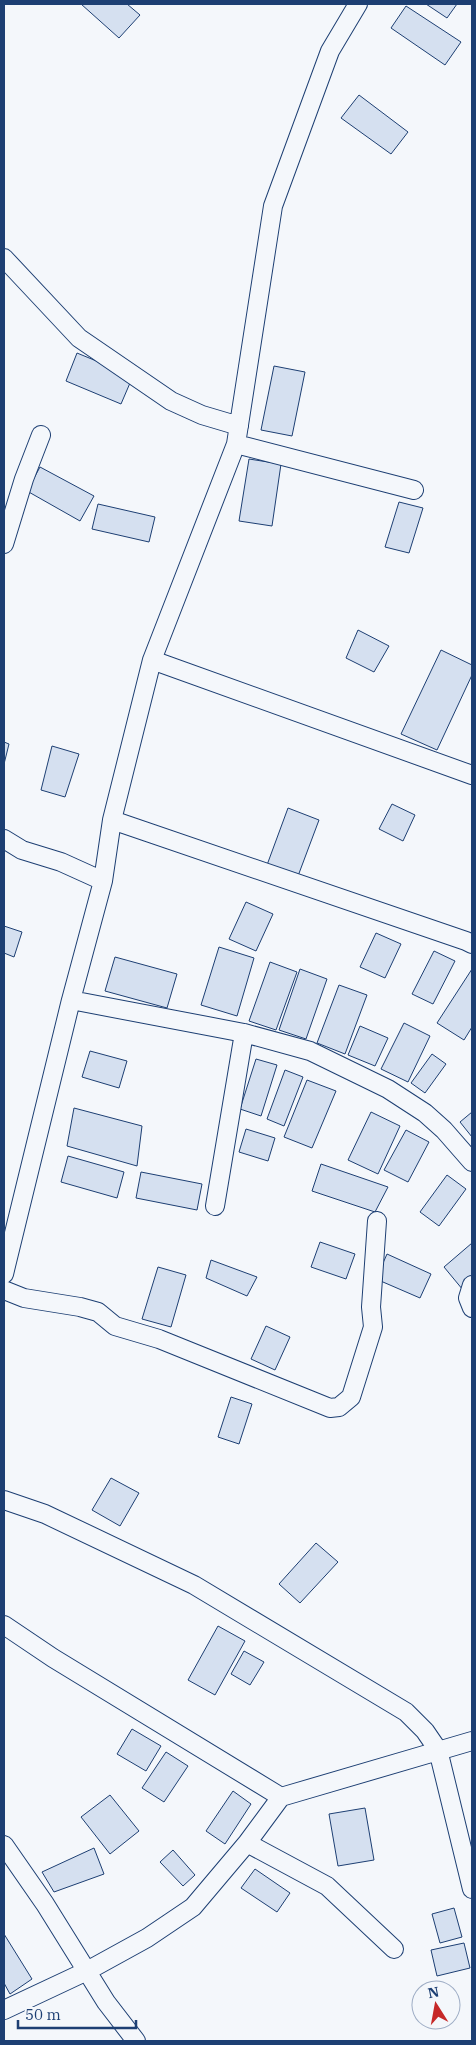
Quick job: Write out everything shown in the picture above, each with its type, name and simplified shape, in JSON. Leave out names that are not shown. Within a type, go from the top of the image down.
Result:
[{"type":"street","points":[[4,1274],[71,1000],[103,881],[112,820],[152,660],[236,444],[273,206],[330,51],[358,4]]},
{"type":"street","points":[[4,258],[79,338],[171,401],[202,415],[239,426]]},
{"type":"street","points":[[4,544],[24,479],[41,435]]},
{"type":"street","points":[[236,444],[414,490]]},
{"type":"street","points":[[152,660],[472,775]]},
{"type":"street","points":[[112,820],[365,905],[472,944]]},
{"type":"street","points":[[4,839],[22,850],[61,862],[103,881]]},
{"type":"street","points":[[71,1000],[244,1033],[310,1051],[388,1089],[425,1113],[438,1124],[472,1162]]},
{"type":"street","points":[[215,1206],[244,1033]]},
{"type":"street","points":[[4,1290],[24,1298],[80,1307],[98,1312],[114,1326],[160,1339],[330,1408],[339,1407],[351,1397],[373,1327],[371,1307],[377,1221]]},
{"type":"street","points":[[472,1285],[468,1298],[472,1308]]},
{"type":"street","points":[[4,1500],[45,1514],[194,1586],[406,1712],[425,1731],[438,1750],[472,1889]]},
{"type":"street","points":[[4,1625],[53,1658],[281,1797]]},
{"type":"street","points":[[4,2010],[87,1971],[147,1938],[194,1907],[247,1843],[281,1797],[472,1741]]},
{"type":"street","points":[[247,1843],[327,1886],[394,1949]]},
{"type":"street","points":[[4,1845],[45,1904],[106,2002],[136,2041]]},
{"type":"building","points":[[81,4],[127,4],[140,15],[119,38]]},
{"type":"building","points":[[426,4],[457,4],[447,18]]},
{"type":"building","points":[[406,6],[461,42],[445,65],[391,28]]},
{"type":"building","points":[[359,95],[408,132],[391,154],[341,118]]},
{"type":"building","points":[[77,353],[133,376],[121,404],[66,381]]},
{"type":"building","points":[[274,366],[305,372],[292,436],[261,430]]},
{"type":"building","points":[[249,459],[281,464],[272,526],[239,521]]},
{"type":"building","points":[[40,467],[94,496],[80,521],[27,491]]},
{"type":"building","points":[[399,502],[423,508],[409,553],[385,547]]},
{"type":"building","points":[[98,504],[155,517],[149,542],[92,529]]},
{"type":"building","points":[[358,630],[389,646],[374,672],[346,658]]},
{"type":"building","points":[[441,650],[472,665],[472,675],[437,750],[401,734]]},
{"type":"building","points":[[4,742],[9,744],[4,764]]},
{"type":"building","points":[[52,746],[79,754],[65,797],[41,790]]},
{"type":"building","points":[[392,804],[415,815],[403,841],[379,829]]},
{"type":"building","points":[[288,808],[319,820],[298,876],[267,865]]},
{"type":"building","points":[[246,902],[273,914],[256,951],[229,939]]},
{"type":"building","points":[[4,926],[22,932],[14,957],[4,953]]},
{"type":"building","points":[[376,933],[401,944],[385,978],[360,967]]},
{"type":"building","points":[[219,947],[254,958],[237,1016],[201,1005]]},
{"type":"building","points":[[434,951],[455,961],[433,1004],[412,994]]},
{"type":"building","points":[[115,957],[177,974],[167,1008],[105,991]]},
{"type":"building","points":[[270,962],[297,972],[276,1030],[249,1021]]},
{"type":"building","points":[[300,969],[327,979],[306,1039],[279,1030]]},
{"type":"building","points":[[472,969],[472,1027],[464,1040],[437,1023]]},
{"type":"building","points":[[339,985],[367,995],[345,1054],[317,1043]]},
{"type":"building","points":[[404,1023],[430,1036],[408,1082],[381,1069]]},
{"type":"building","points":[[360,1026],[388,1038],[375,1066],[348,1055]]},
{"type":"building","points":[[90,1051],[127,1061],[119,1088],[82,1077]]},
{"type":"building","points":[[432,1054],[446,1064],[425,1093],[411,1083]]},
{"type":"building","points":[[256,1059],[277,1065],[261,1116],[240,1109]]},
{"type":"building","points":[[285,1070],[303,1077],[284,1126],[267,1119]]},
{"type":"building","points":[[307,1080],[336,1091],[312,1148],[284,1137]]},
{"type":"building","points":[[74,1108],[142,1126],[137,1166],[67,1146]]},
{"type":"building","points":[[371,1112],[400,1126],[378,1174],[348,1160]]},
{"type":"building","points":[[472,1112],[472,1137],[460,1122]]},
{"type":"building","points":[[246,1129],[275,1138],[268,1161],[239,1152]]},
{"type":"building","points":[[406,1130],[429,1142],[408,1182],[384,1170]]},
{"type":"building","points":[[68,1156],[124,1172],[117,1198],[61,1182]]},
{"type":"building","points":[[321,1164],[388,1187],[375,1212],[312,1191]]},
{"type":"building","points":[[141,1172],[202,1184],[197,1210],[136,1198]]},
{"type":"building","points":[[447,1175],[466,1189],[439,1226],[420,1212]]},
{"type":"building","points":[[320,1242],[355,1254],[346,1279],[311,1267]]},
{"type":"building","points":[[472,1243],[472,1282],[463,1290],[444,1267]]},
{"type":"building","points":[[387,1254],[431,1274],[420,1298],[376,1279]]},
{"type":"building","points":[[211,1260],[257,1277],[247,1296],[206,1278]]},
{"type":"building","points":[[158,1267],[186,1275],[171,1327],[142,1319]]},
{"type":"building","points":[[266,1326],[290,1337],[275,1370],[251,1359]]},
{"type":"building","points":[[231,1397],[252,1404],[239,1444],[218,1437]]},
{"type":"building","points":[[111,1478],[139,1493],[120,1526],[92,1510]]},
{"type":"building","points":[[316,1543],[338,1562],[300,1603],[279,1584]]},
{"type":"building","points":[[218,1626],[245,1641],[215,1695],[188,1680]]},
{"type":"building","points":[[244,1651],[264,1662],[250,1685],[231,1674]]},
{"type":"building","points":[[132,1729],[161,1746],[146,1771],[117,1754]]},
{"type":"building","points":[[166,1752],[188,1766],[164,1802],[142,1788]]},
{"type":"building","points":[[233,1791],[251,1804],[225,1844],[206,1831]]},
{"type":"building","points":[[110,1795],[139,1831],[110,1854],[81,1817]]},
{"type":"building","points":[[365,1808],[374,1860],[338,1866],[329,1814]]},
{"type":"building","points":[[94,1848],[104,1874],[54,1892],[42,1872]]},
{"type":"building","points":[[173,1850],[195,1875],[183,1886],[160,1862]]},
{"type":"building","points":[[255,1869],[290,1893],[277,1912],[241,1888]]},
{"type":"building","points":[[454,1908],[462,1937],[440,1943],[432,1914]]},
{"type":"building","points":[[4,1934],[32,1979],[10,1994],[4,1983]]},
{"type":"building","points":[[464,1943],[470,1968],[437,1976],[431,1950]]}]
